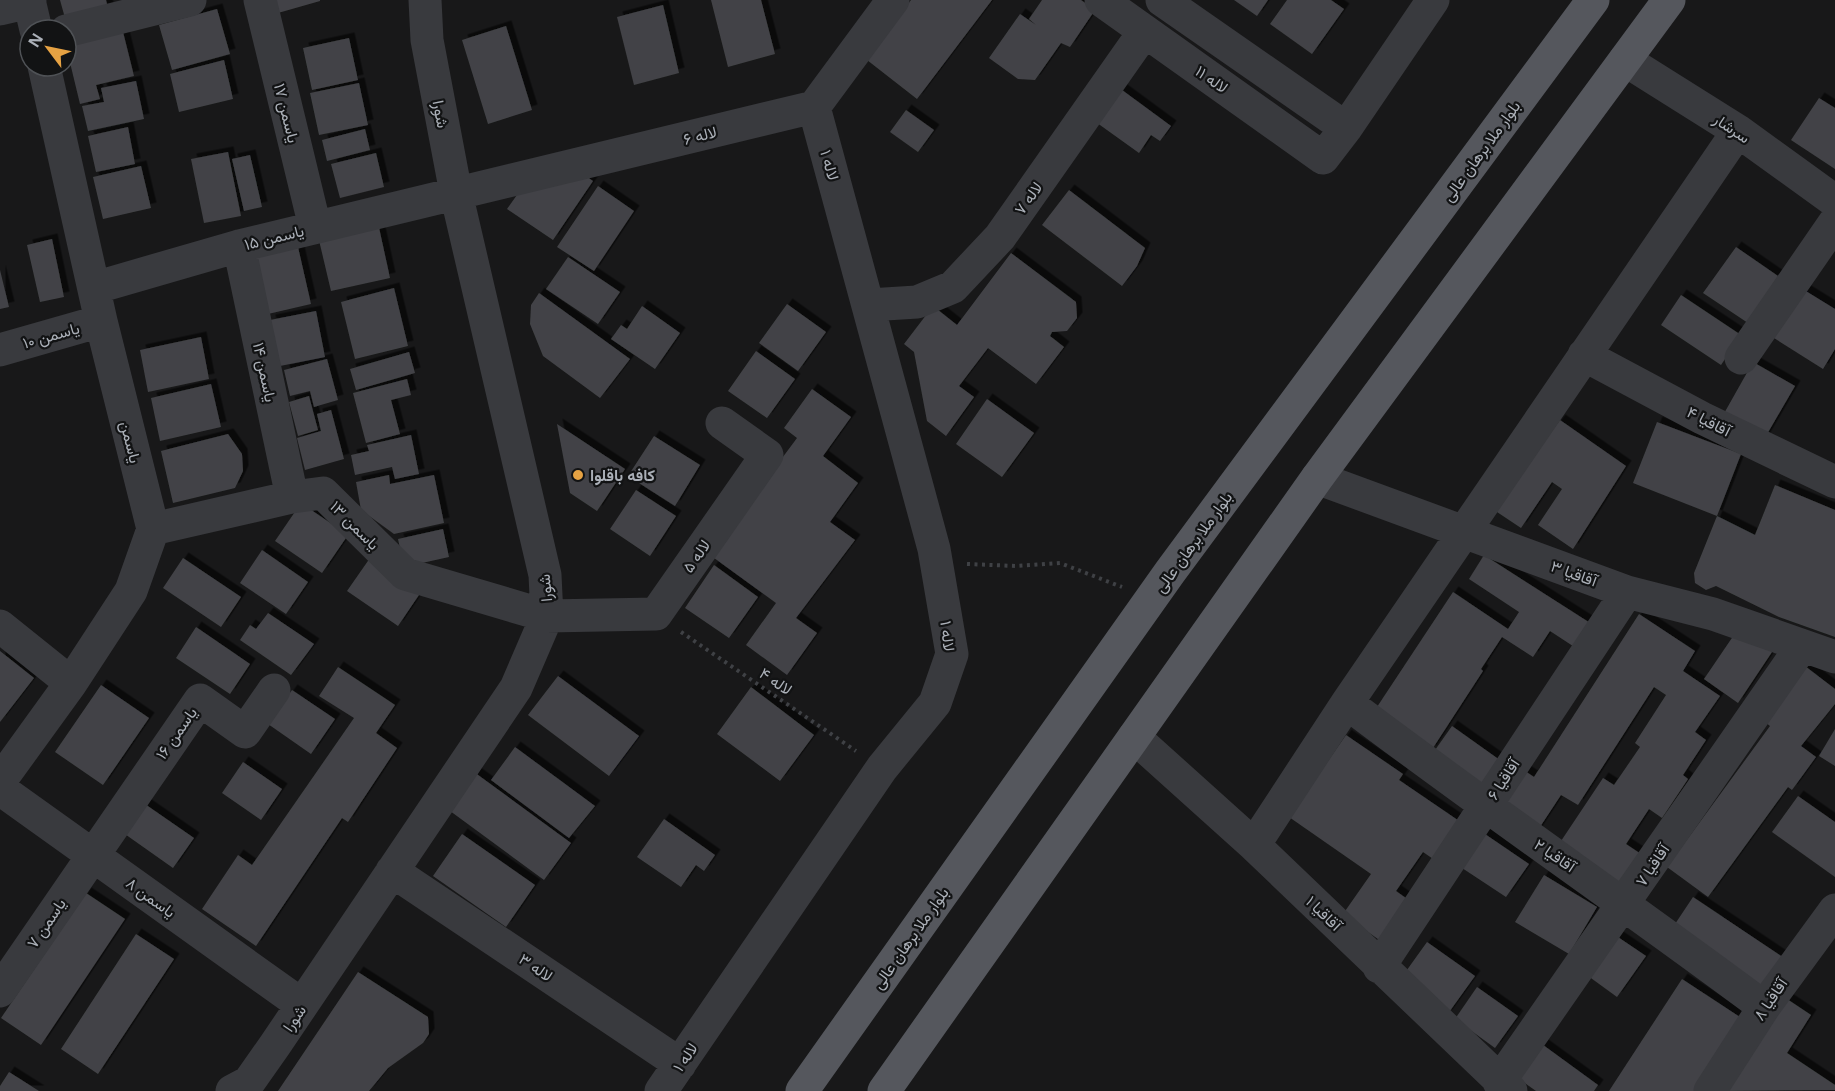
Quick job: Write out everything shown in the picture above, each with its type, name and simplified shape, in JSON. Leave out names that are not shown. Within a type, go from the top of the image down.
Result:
[{"type":"main road","name":"بلوار ملا برهان عالی","points":[[802,1091],[1170,572],[1593,0]]},
{"type":"main road","points":[[884,1091],[1317,478],[1669,0]]},
{"type":"street","points":[[78,28],[190,0]]},
{"type":"street","name":"یاسمن ۱۷","points":[[260,0],[315,227]]},
{"type":"street","name":"شورا","points":[[232,1091],[249,1082],[516,688],[547,616],[545,575],[456,193],[427,40],[424,0]]},
{"type":"street","points":[[814,107],[893,0]]},
{"type":"street","name":"لاله ۱۱","points":[[1101,0],[1323,158],[1346,128]]},
{"type":"street","points":[[1184,6],[1346,128],[1433,0]]},
{"type":"street","name":"لاله ۷","points":[[870,305],[917,302],[953,287],[1000,237],[1144,32]]},
{"type":"street","name":"سرشار","points":[[1625,60],[1738,131],[1835,201]]},
{"type":"street","name":"یاسمن","points":[[47,78],[101,321],[153,529]]},
{"type":"street","name":"لاله ۶","points":[[456,193],[814,107]]},
{"type":"street","name":"لاله ۱","points":[[661,1091],[882,768],[935,703],[952,654],[936,564],[870,305],[814,107]]},
{"type":"street","points":[[1254,845],[1347,703],[1738,131]]},
{"type":"street","name":"یاسمن ۱۵","points":[[94,288],[239,246],[456,193]]},
{"type":"street","points":[[1741,358],[1835,222]]},
{"type":"street","name":"یاسمن ۱۴","points":[[239,246],[292,497]]},
{"type":"street","name":"یاسمن ۱۰","points":[[0,350],[101,321]]},
{"type":"street","name":"آقاقیا ۴","points":[[1584,356],[1702,418],[1835,482]]},
{"type":"street","name":"لاله ۵","points":[[656,614],[767,455],[722,423]]},
{"type":"street","name":"آقاقیا ۳","points":[[1317,478],[1627,592],[1713,614],[1835,657]]},
{"type":"street","name":"یاسمن ۱۳","points":[[153,529],[292,497],[323,494],[405,574],[547,616]]},
{"type":"street","points":[[0,781],[71,683],[131,591],[153,529]]},
{"type":"street","name":"آقاقیا ۶","points":[[1379,967],[1627,592]]},
{"type":"street","points":[[547,616],[656,614]]},
{"type":"street","points":[[0,626],[71,683]]},
{"type":"street","name":"آقاقیا ۷","points":[[1505,1087],[1625,904],[1802,646]]},
{"type":"street","name":"یاسمن ۱۶","points":[[91,855],[200,700],[246,732],[274,690]]},
{"type":"street","name":"آقاقیا ۲","points":[[1347,703],[1485,807],[1625,904],[1764,1007]]},
{"type":"street","name":"آقاقیا ۱","points":[[1134,737],[1254,845],[1505,1087]]},
{"type":"street","name":"یاسمن ۸","points":[[0,789],[302,1005]]},
{"type":"street","name":"یاسمن ۷","points":[[0,991],[91,855]]},
{"type":"street","name":"لاله ۳","points":[[392,871],[680,1064]]},
{"type":"street","name":"آقاقیا ۸","points":[[1710,1091],[1764,1007],[1835,910]]},
{"type":"path","points":[[936,564],[1016,566],[1060,563],[1131,591],[1153,585],[1170,572]]},
{"type":"path","name":"لاله ۴","points":[[656,614],[882,768]]},
{"type":"building","points":[[60,0],[106,0],[108,8],[65,18]]},
{"type":"building","points":[[266,0],[320,0],[320,1],[271,15]]},
{"type":"building","points":[[711,0],[761,0],[775,54],[728,67]]},
{"type":"building","points":[[911,0],[992,0],[917,99],[867,60]]},
{"type":"building","points":[[1042,0],[1081,0],[1095,10],[1070,47],[1061,43],[1035,80],[1018,79],[989,58],[1020,14],[1036,25],[1029,19]]},
{"type":"building","points":[[1234,0],[1268,0],[1257,16]]},
{"type":"building","points":[[1287,0],[1331,0],[1344,9],[1312,54],[1270,24]]},
{"type":"building","points":[[663,5],[679,73],[634,85],[617,17]]},
{"type":"building","points":[[217,9],[230,54],[172,70],[159,25]]},
{"type":"building","points":[[506,26],[532,110],[488,124],[462,40]]},
{"type":"building","points":[[123,32],[134,76],[96,85],[100,99],[80,104],[74,78],[78,78],[78,43]]},
{"type":"building","points":[[349,38],[358,80],[312,90],[303,48]]},
{"type":"building","points":[[224,60],[233,99],[179,112],[170,74]]},
{"type":"building","points":[[136,81],[144,119],[88,131],[82,106],[104,102],[101,88]]},
{"type":"building","points":[[359,83],[368,125],[319,135],[310,93]]},
{"type":"building","points":[[1118,87],[1171,126],[1160,141],[1151,135],[1139,153],[1093,120]]},
{"type":"building","points":[[1819,98],[1835,108],[1835,169],[1791,140]]},
{"type":"building","points":[[906,110],[934,130],[918,152],[890,132]]},
{"type":"building","points":[[128,127],[135,164],[96,172],[88,136]]},
{"type":"building","points":[[365,129],[370,150],[327,161],[322,140]]},
{"type":"building","points":[[228,152],[241,216],[204,223],[191,159]]},
{"type":"building","points":[[376,153],[384,187],[340,198],[331,164]]},
{"type":"building","points":[[250,155],[262,207],[244,211],[232,159]]},
{"type":"building","points":[[141,166],[151,208],[103,219],[93,177]]},
{"type":"building","points":[[580,172],[593,181],[553,240],[507,209],[524,185]]},
{"type":"building","points":[[598,186],[634,211],[594,271],[557,247]]},
{"type":"building","points":[[1069,190],[1145,248],[1137,266],[1122,286],[1042,225]]},
{"type":"building","points":[[378,223],[390,278],[331,291],[318,236]]},
{"type":"building","points":[[52,239],[64,297],[40,302],[27,245]]},
{"type":"building","points":[[298,247],[311,304],[268,314],[255,258]]},
{"type":"building","points":[[1736,247],[1778,276],[1748,323],[1703,293]]},
{"type":"building","points":[[1011,253],[1076,302],[1077,318],[1067,331],[1052,332],[1050,336],[1064,347],[1036,384],[988,348],[959,386],[974,397],[946,436],[927,421],[914,352],[904,344],[933,306],[957,325]]},
{"type":"building","points":[[568,257],[620,292],[598,324],[546,289]]},
{"type":"building","points":[[0,270],[9,307],[0,309]]},
{"type":"building","points":[[1796,285],[1835,309],[1835,349],[1823,369],[1766,333]]},
{"type":"building","points":[[394,288],[408,346],[355,359],[341,302]]},
{"type":"building","points":[[539,293],[630,359],[600,398],[543,356],[530,324],[531,305]]},
{"type":"building","points":[[1681,295],[1741,335],[1721,365],[1661,325]]},
{"type":"building","points":[[787,304],[826,332],[798,371],[759,343]]},
{"type":"building","points":[[642,306],[680,333],[655,369],[611,339],[621,325],[627,329]]},
{"type":"building","points":[[316,311],[325,357],[280,366],[270,320]]},
{"type":"building","points":[[201,337],[209,379],[148,392],[140,350]]},
{"type":"building","points":[[756,351],[795,379],[767,418],[728,391]]},
{"type":"building","points":[[409,352],[415,373],[356,390],[350,369]]},
{"type":"building","points":[[327,359],[338,400],[314,407],[310,391],[290,396],[284,370]]},
{"type":"building","points":[[1753,362],[1795,386],[1763,441],[1722,417]]},
{"type":"building","points":[[407,379],[411,395],[391,400],[400,434],[366,443],[353,393]]},
{"type":"building","points":[[211,384],[221,427],[160,441],[151,398]]},
{"type":"building","points":[[812,389],[851,417],[823,456],[858,483],[830,522],[855,540],[796,618],[817,633],[787,675],[746,645],[776,603],[710,555],[797,438],[784,428]]},
{"type":"building","points":[[309,396],[318,430],[298,436],[289,402]]},
{"type":"building","points":[[987,399],[1034,433],[1002,477],[956,444]]},
{"type":"building","points":[[331,410],[344,459],[305,470],[297,438],[321,431],[317,414]]},
{"type":"building","points":[[1560,420],[1626,466],[1573,549],[1538,525],[1562,489],[1552,482],[1521,528],[1494,510]]},
{"type":"building","points":[[1657,422],[1741,454],[1717,516],[1633,483]]},
{"type":"building","points":[[557,424],[625,469],[597,511],[570,493]]},
{"type":"building","points":[[228,434],[242,454],[243,471],[235,488],[173,503],[161,451]]},
{"type":"building","points":[[411,435],[419,474],[395,479],[392,467],[355,475],[351,455],[369,451],[367,445]]},
{"type":"building","points":[[654,436],[700,465],[675,506],[628,476]]},
{"type":"building","points":[[389,475],[390,484],[434,475],[444,523],[394,534],[361,510],[356,482]]},
{"type":"building","points":[[1775,485],[1835,510],[1835,637],[1779,617],[1716,586],[1706,590],[1695,583],[1694,573],[1717,516],[1755,535]]},
{"type":"building","points":[[636,490],[676,516],[650,556],[610,529]]},
{"type":"building","points":[[301,503],[348,535],[322,573],[275,541]]},
{"type":"building","points":[[443,529],[449,557],[404,567],[398,539]]},
{"type":"building","points":[[262,550],[308,582],[286,614],[240,583]]},
{"type":"building","points":[[1484,555],[1598,628],[1582,652],[1550,631],[1533,657],[1502,637],[1481,669],[1483,671],[1431,751],[1373,713],[1453,592],[1508,629],[1519,612],[1469,579]]},
{"type":"building","points":[[183,558],[241,597],[221,627],[163,588]]},
{"type":"building","points":[[370,558],[421,592],[398,626],[347,591]]},
{"type":"building","points":[[714,565],[758,597],[729,638],[685,608]]},
{"type":"building","points":[[268,613],[314,644],[291,675],[240,640],[250,625],[256,629]]},
{"type":"building","points":[[1639,614],[1695,651],[1683,671],[1720,696],[1695,732],[1706,740],[1683,775],[1688,779],[1662,818],[1649,809],[1626,844],[1641,854],[1619,888],[1557,847],[1603,778],[1614,785],[1640,747],[1635,743],[1666,695],[1654,687],[1578,805],[1561,795],[1536,833],[1500,810],[1525,771],[1534,777]]},
{"type":"building","points":[[196,627],[250,664],[230,694],[176,658]]},
{"type":"building","points":[[1738,629],[1772,652],[1738,703],[1704,679]]},
{"type":"building","points":[[0,651],[34,678],[0,722]]},
{"type":"building","points":[[1801,663],[1835,689],[1835,704],[1801,746],[1816,757],[1792,790],[1788,787],[1708,897],[1667,867],[1770,726],[1759,717]]},
{"type":"building","points":[[338,667],[395,705],[376,733],[397,748],[348,822],[342,818],[256,946],[202,909],[238,855],[252,865],[354,718],[319,696]]},
{"type":"building","points":[[558,676],[639,736],[609,776],[528,715]]},
{"type":"building","points":[[101,685],[149,718],[103,785],[55,752]]},
{"type":"building","points":[[751,687],[814,735],[780,781],[717,734]]},
{"type":"building","points":[[292,690],[335,719],[311,754],[268,724]]},
{"type":"building","points":[[1452,726],[1504,763],[1480,796],[1428,760]]},
{"type":"building","points":[[1835,729],[1835,766],[1819,756]]},
{"type":"building","points":[[1346,735],[1403,774],[1399,780],[1465,825],[1439,863],[1423,852],[1396,891],[1410,901],[1382,942],[1343,914],[1371,874],[1289,817]]},
{"type":"building","points":[[515,747],[595,806],[569,838],[491,780]]},
{"type":"building","points":[[243,762],[282,789],[261,820],[222,793]]},
{"type":"building","points":[[474,772],[571,843],[544,880],[446,808]]},
{"type":"building","points":[[1798,796],[1835,822],[1835,877],[1772,832]]},
{"type":"building","points":[[142,802],[194,838],[173,868],[122,832]]},
{"type":"building","points":[[664,819],[715,855],[704,871],[696,865],[681,887],[637,857]]},
{"type":"building","points":[[1482,832],[1529,864],[1506,897],[1459,866]]},
{"type":"building","points":[[462,834],[535,885],[506,927],[433,876]]},
{"type":"building","points":[[1544,875],[1597,907],[1569,954],[1515,922]]},
{"type":"building","points":[[86,893],[125,919],[41,1045],[1,1018]]},
{"type":"building","points":[[1693,897],[1790,962],[1767,998],[1669,933]]},
{"type":"building","points":[[1612,933],[1646,956],[1617,997],[1584,973]]},
{"type":"building","points":[[136,934],[174,959],[98,1074],[61,1049]]},
{"type":"building","points":[[1427,942],[1475,976],[1447,1015],[1399,981]]},
{"type":"building","points":[[358,972],[428,1017],[429,1034],[423,1043],[388,1068],[369,1091],[278,1091]]},
{"type":"building","points":[[1682,979],[1746,1021],[1699,1091],[1609,1091]]},
{"type":"building","points":[[1477,987],[1518,1016],[1495,1048],[1455,1019]]},
{"type":"building","points":[[1778,993],[1811,1015],[1787,1053],[1835,1085],[1835,1090],[1722,1091]]},
{"type":"building","points":[[1539,1042],[1598,1085],[1594,1091],[1536,1091],[1515,1076]]},
{"type":"building","points":[[9,1072],[39,1091],[0,1091],[0,1086]]},
{"type":"place","name":"کافه باقلوا","points":[[578,475]]}]
